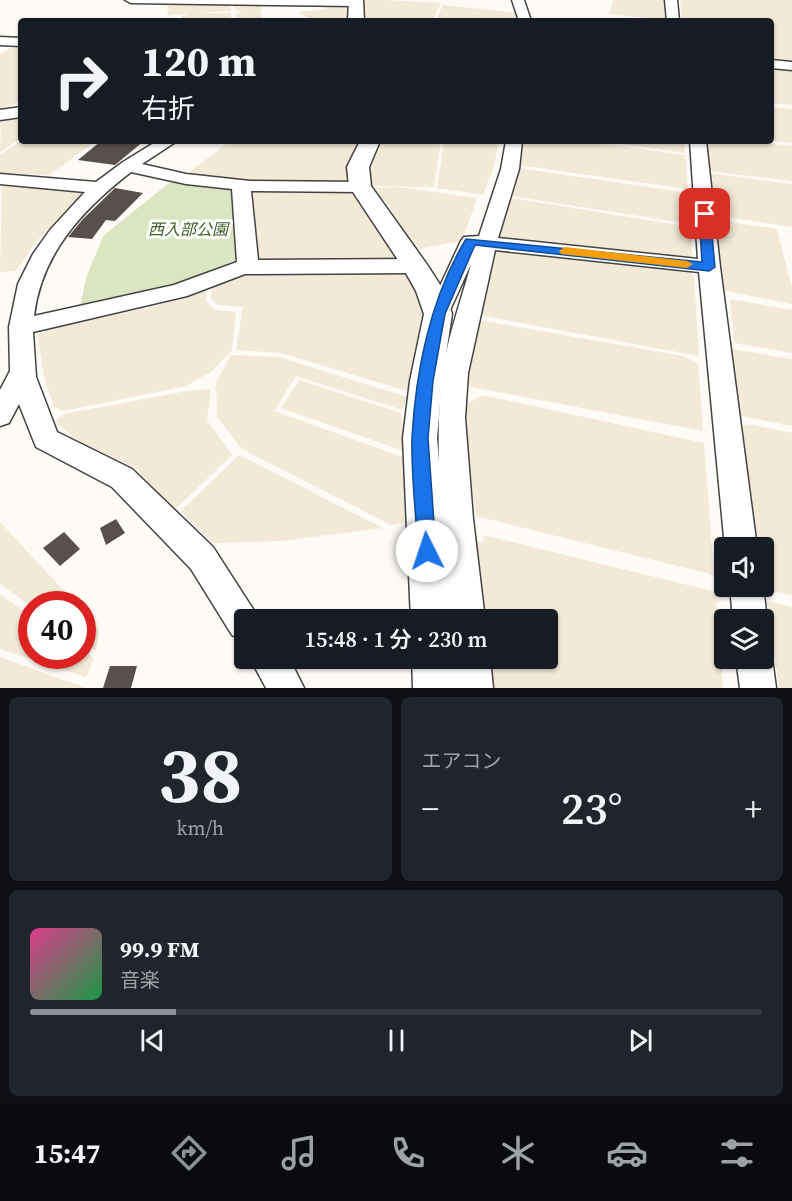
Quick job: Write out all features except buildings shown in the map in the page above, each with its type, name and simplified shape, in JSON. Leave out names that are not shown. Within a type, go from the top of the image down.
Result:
[{"type":"street","points":[[130,0],[356,1],[356,18]]},
{"type":"street","points":[[518,0],[524,18]]},
{"type":"street","points":[[671,0],[673,18]]},
{"type":"street","points":[[0,41],[18,42]]},
{"type":"street","points":[[774,64],[792,66]]},
{"type":"street","points":[[0,115],[18,112]]},
{"type":"street","points":[[165,144],[98,188],[51,241],[32,276],[21,327],[22,371],[46,439],[122,478],[202,558],[235,609]]},
{"type":"street","points":[[368,144],[359,160],[356,173],[361,187],[415,266],[430,291],[438,314]]},
{"type":"street","points":[[467,609],[458,519],[452,418],[455,373],[487,242],[510,168],[514,144]]},
{"type":"street","points":[[698,144],[709,267],[740,537]]},
{"type":"street","points":[[130,167],[186,179],[241,185],[361,187]]},
{"type":"street","points":[[0,179],[98,188]]},
{"type":"street","points":[[241,185],[248,267]]},
{"type":"street","points":[[431,609],[420,438],[426,381],[438,314],[471,242],[709,267]]},
{"type":"street","points":[[21,327],[179,291],[248,267],[415,266]]},
{"type":"street","points":[[0,416],[22,371]]},
{"type":"street","points":[[275,669],[286,688]]},
{"type":"street","points":[[435,669],[436,688]]},
{"type":"street","points":[[473,669],[476,688]]},
{"type":"street","points":[[755,669],[758,688]]},
{"type":"shaded area","points":[[363,0],[441,3],[434,18],[363,18]]},
{"type":"shaded area","points":[[613,0],[666,0],[667,18],[607,14],[611,10]]},
{"type":"shaded area","points":[[680,0],[792,0],[792,62],[774,61],[774,18],[682,18]]},
{"type":"shaded area","points":[[167,3],[230,3],[231,11],[194,13],[231,13],[231,18],[182,18],[190,13],[168,16]]},
{"type":"shaded area","points":[[233,3],[258,3],[263,9],[260,11],[263,18],[237,18],[236,14],[242,12],[234,9]]},
{"type":"shaded area","points":[[325,4],[348,5],[347,18],[308,18],[299,13],[301,11],[325,10]]},
{"type":"shaded area","points":[[443,5],[519,13],[520,18],[436,18]]},
{"type":"shaded area","points":[[18,44],[18,102],[0,111],[0,54]]},
{"type":"shaded area","points":[[774,66],[792,68],[792,105],[774,103]]},
{"type":"shaded area","points":[[774,107],[792,109],[792,143],[774,141]]},
{"type":"shaded area","points":[[18,114],[18,140],[0,152],[1,117]]},
{"type":"shaded area","points":[[18,143],[92,144],[49,175],[0,173],[0,155]]},
{"type":"shaded area","points":[[226,144],[362,144],[349,181],[346,182],[241,182],[187,174]]},
{"type":"shaded area","points":[[376,144],[441,144],[434,187],[367,186],[367,163]]},
{"type":"shaded area","points":[[444,144],[498,144],[494,166],[483,195],[437,188]]},
{"type":"shaded area","points":[[521,144],[603,144],[685,155],[688,189],[518,165]]},
{"type":"shaded area","points":[[620,144],[684,144],[685,153]]},
{"type":"shaded area","points":[[704,144],[792,146],[792,181],[709,171]]},
{"type":"shaded area","points":[[518,168],[689,193],[690,224],[511,196]]},
{"type":"shaded area","points":[[707,173],[792,184],[792,227],[713,215]]},
{"type":"shaded area","points":[[2,185],[47,187],[83,193],[36,242],[16,271],[0,272]]},
{"type":"shaded area","points":[[398,187],[477,198],[462,241],[417,249],[396,224],[389,205],[369,188]]},
{"type":"shaded area","points":[[245,190],[352,192],[400,257],[394,260],[256,261]]},
{"type":"shaded area","points":[[511,198],[691,227],[692,256],[681,260],[497,238]]},
{"type":"shaded area","points":[[723,221],[777,229],[792,288],[792,304],[721,290],[713,222]]},
{"type":"shaded area","points":[[496,247],[682,268],[694,275],[699,356],[479,315]]},
{"type":"shaded area","points":[[404,273],[412,276],[425,297],[425,330],[412,382],[407,391],[281,353],[236,350],[243,307],[218,305],[211,299],[212,289],[220,282],[243,275]]},
{"type":"shaded area","points":[[206,289],[206,301],[215,310],[236,312],[232,350],[212,371],[186,386],[63,411],[54,407],[45,380],[37,335],[61,324],[130,312],[182,299]]},
{"type":"shaded area","points":[[730,299],[792,310],[792,353],[734,343]]},
{"type":"shaded area","points":[[478,320],[683,356],[698,364],[703,431],[466,386]]},
{"type":"shaded area","points":[[727,348],[792,359],[792,426],[736,415]]},
{"type":"shaded area","points":[[231,355],[279,357],[407,397],[403,410],[296,376],[274,411],[403,457],[409,521],[391,525],[242,449],[217,417],[216,383]]},
{"type":"shaded area","points":[[299,380],[401,413],[404,451],[281,408]]},
{"type":"shaded area","points":[[211,389],[207,420],[232,455],[173,511],[136,468],[79,441],[55,422],[64,414],[187,391]]},
{"type":"shaded area","points":[[482,395],[704,443],[714,575],[476,516],[466,444],[466,405]]},
{"type":"shaded area","points":[[748,424],[792,433],[792,595],[774,591],[774,537],[754,537],[737,429]]},
{"type":"shaded area","points":[[239,455],[383,528],[281,541],[212,543],[181,511]]},
{"type":"shaded area","points":[[0,522],[64,591],[18,591],[18,597],[0,584]]},
{"type":"shaded area","points":[[483,535],[714,592],[717,609],[714,609],[714,669],[722,669],[723,688],[490,688],[487,669],[558,669],[558,609],[480,609],[471,544],[484,541]]},
{"type":"shaded area","points":[[0,594],[18,607],[18,655],[0,649]]},
{"type":"shaded area","points":[[767,601],[792,607],[792,688],[779,688],[774,652],[774,609],[768,609]]},
{"type":"shaded area","points":[[96,626],[99,630],[96,651]]},
{"type":"shaded area","points":[[0,657],[18,663],[18,669],[33,669],[86,688],[0,688]]},
{"type":"shaded area","points":[[61,669],[89,669],[86,677]]},
{"type":"green space","name":"西入部公園","points":[[174,179],[234,189],[243,257],[178,284],[80,306],[87,275],[104,235]]},
{"type":"slow traffic","points":[[565,251],[687,264]]},
{"type":"route","points":[[427,551],[420,438],[426,381],[438,314],[471,242],[709,267],[705,214]]}]
